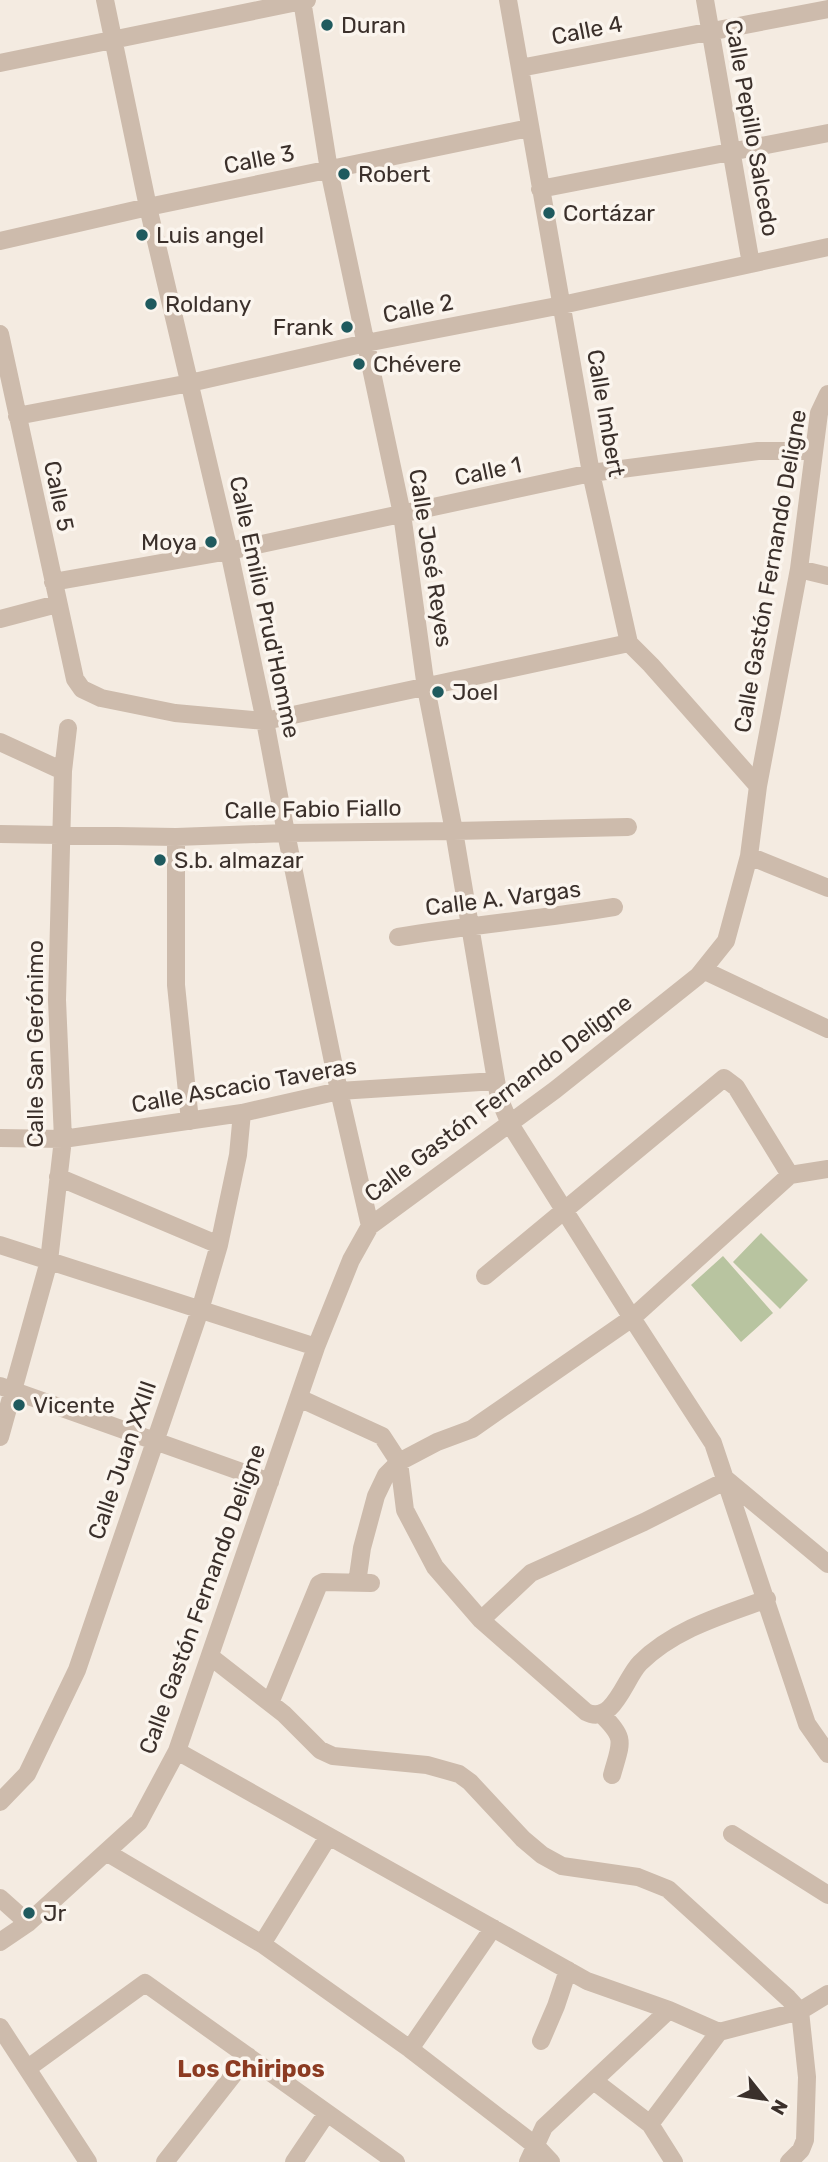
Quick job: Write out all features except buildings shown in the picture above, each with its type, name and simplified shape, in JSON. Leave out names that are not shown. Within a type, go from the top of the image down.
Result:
[{"type":"street","name":"Calle Emilio Prud'Homme","points":[[104,0],[148,206],[229,551],[339,1091],[370,1226]]},
{"type":"street","points":[[0,63],[304,0]]},
{"type":"street","name":"Calle José Reyes","points":[[304,0],[329,170],[402,514],[426,688],[454,831],[499,1098],[510,1124],[713,1443],[807,1724],[828,1754]]},
{"type":"street","name":"Calle Imbert","points":[[508,0],[591,473],[629,643]]},
{"type":"street","name":"Calle Pepillo Salcedo","points":[[705,0],[751,264]]},
{"type":"street","name":"Calle 4","points":[[520,68],[828,9]]},
{"type":"street","name":"Calle 3","points":[[0,242],[148,206],[529,128]]},
{"type":"street","points":[[540,189],[828,133]]},
{"type":"street","name":"Calle 2","points":[[17,416],[190,383],[366,343],[828,247]]},
{"type":"street","name":"Calle 5","points":[[0,334],[75,680],[82,689],[101,698],[176,713],[265,721]]},
{"type":"street","name":"Calle Gastón Fernando Deligne","points":[[0,1942],[28,1923],[139,1822],[177,1752],[316,1347],[351,1260],[370,1226],[555,1090],[703,970],[726,941],[749,856],[758,786],[799,569],[819,413],[828,394]]},
{"type":"street","name":"Calle 1","points":[[53,582],[229,551],[591,473],[758,451],[813,451]]},
{"type":"street","points":[[799,569],[828,576]]},
{"type":"street","points":[[0,618],[57,604]]},
{"type":"street","points":[[265,721],[629,643],[758,786]]},
{"type":"street","name":"Calle San Gerónimo","points":[[0,1437],[6,1387],[50,1261],[63,1139],[57,1000],[63,771],[68,728]]},
{"type":"street","points":[[0,743],[63,771]]},
{"type":"street","name":"Calle Fabio Fiallo","points":[[0,834],[176,837],[628,827]]},
{"type":"street","points":[[176,837],[176,985],[190,1121]]},
{"type":"street","points":[[749,856],[828,888]]},
{"type":"street","name":"Calle A. Vargas","points":[[398,937],[614,907]]},
{"type":"street","points":[[703,970],[828,1029]]},
{"type":"street","points":[[485,1276],[724,1078],[736,1087],[790,1175]]},
{"type":"street","name":"Calle Ascacio Taveras","points":[[0,1138],[63,1139],[242,1113],[339,1091],[496,1081]]},
{"type":"street","name":"Calle Juan XXIII","points":[[0,1802],[27,1774],[77,1670],[200,1310],[219,1245],[238,1155],[242,1113]]},
{"type":"street","points":[[270,1703],[319,1584],[364,1583],[362,1548],[376,1496],[386,1475],[400,1462],[437,1442],[472,1429],[632,1318],[790,1175],[828,1169]]},
{"type":"street","points":[[58,1177],[219,1245]]},
{"type":"street","points":[[0,1245],[316,1347]]},
{"type":"street","points":[[6,1387],[271,1482]]},
{"type":"street","points":[[299,1398],[383,1436],[400,1462],[405,1510],[435,1567],[481,1620],[593,1716],[611,1708],[633,1670],[660,1646],[708,1620],[767,1599]]},
{"type":"street","points":[[481,1620],[531,1573],[644,1522],[727,1480],[828,1564]]},
{"type":"street","points":[[211,1657],[270,1703],[320,1749],[332,1756],[427,1765],[459,1774],[542,1855],[562,1866],[638,1877],[668,1889],[800,2011],[807,2077],[805,2140],[801,2150],[789,2162]]},
{"type":"street","points":[[601,1714],[620,1735],[620,1746],[612,1775]]},
{"type":"street","points":[[177,1752],[587,1981],[669,2010],[719,2032],[800,2011],[828,1994]]},
{"type":"street","points":[[732,1834],[828,1895]]},
{"type":"street","points":[[262,1944],[328,1837]]},
{"type":"street","points":[[106,1852],[262,1944],[410,2049],[532,2154],[551,2162]]},
{"type":"street","points":[[0,1898],[28,1923]]},
{"type":"street","points":[[410,2049],[493,1928]]},
{"type":"street","points":[[541,2041],[568,1970]]},
{"type":"street","points":[[28,2068],[145,1983],[396,2162]]},
{"type":"street","points":[[532,2154],[544,2127],[669,2010]]},
{"type":"street","points":[[0,2027],[88,2162]]},
{"type":"street","points":[[650,2124],[719,2032]]},
{"type":"street","points":[[165,2162],[248,2056]]},
{"type":"street","points":[[594,2081],[650,2124],[674,2162]]},
{"type":"street","points":[[294,2162],[327,2113]]},
{"type":"green space","points":[[761,1233],[808,1280],[780,1309],[733,1262]]},
{"type":"green space","points":[[723,1256],[773,1313],[741,1342],[691,1285]]},
{"type":"place","name":"Duran","points":[[327,25]]},
{"type":"place","name":"Robert","points":[[344,174]]},
{"type":"place","name":"Cortázar","points":[[549,213]]},
{"type":"place","name":"Luis angel","points":[[142,235]]},
{"type":"place","name":"Roldany","points":[[151,304]]},
{"type":"place","name":"Frank","points":[[347,327]]},
{"type":"place","name":"Chévere","points":[[359,364]]},
{"type":"place","name":"Moya","points":[[211,542]]},
{"type":"place","name":"Joel","points":[[438,692]]},
{"type":"place","name":"S.b. almazar","points":[[160,860]]},
{"type":"place","name":"Vicente","points":[[19,1405]]},
{"type":"place","name":"Jr","points":[[29,1913]]},
{"type":"district","name":"Los Chiripos","points":[[251,2069]]}]
